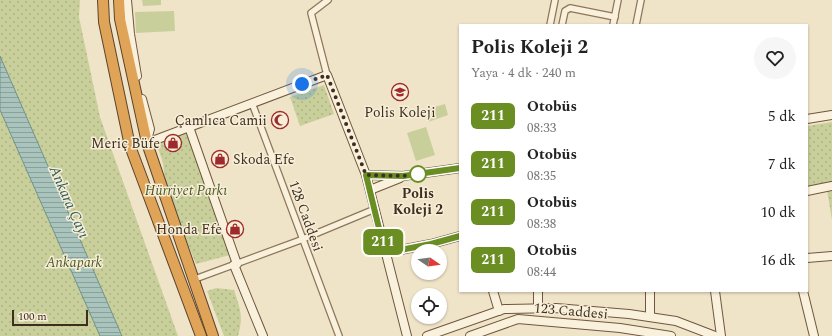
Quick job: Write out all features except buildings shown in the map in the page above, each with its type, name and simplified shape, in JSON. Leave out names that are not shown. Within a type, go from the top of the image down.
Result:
[{"type":"highway","points":[[102,0],[104,22],[130,146],[201,336]]},
{"type":"highway","points":[[119,0],[120,19],[146,143],[213,336]]},
{"type":"street","points":[[127,0],[130,34],[138,82],[150,129],[146,143]]},
{"type":"street","points":[[328,0],[311,13],[327,75],[366,175],[385,253],[408,336]]},
{"type":"street","points":[[550,24],[555,0]]},
{"type":"street","points":[[613,24],[618,0]]},
{"type":"street","points":[[636,24],[641,0]]},
{"type":"street","points":[[562,24],[566,11],[569,8],[614,17]]},
{"type":"street","points":[[146,143],[327,75]]},
{"type":"street","name":"128 Caddesi","points":[[252,104],[339,336]]},
{"type":"street","points":[[808,119],[832,115]]},
{"type":"street","points":[[189,127],[235,264],[263,336]]},
{"type":"street","points":[[366,175],[403,176],[459,168]]},
{"type":"street","points":[[370,190],[403,176]]},
{"type":"street","points":[[808,191],[832,186]]},
{"type":"street","points":[[194,279],[302,239],[375,209]]},
{"type":"street","points":[[385,253],[431,244],[459,236]]},
{"type":"street","points":[[808,258],[832,256]]},
{"type":"street","points":[[493,292],[499,311]]},
{"type":"street","points":[[538,292],[538,308]]},
{"type":"street","points":[[650,292],[650,317]]},
{"type":"street","points":[[715,292],[721,336]]},
{"type":"street","points":[[804,292],[814,336]]},
{"type":"street","name":"123 Caddesi","points":[[427,336],[504,309],[538,308],[592,311],[676,321],[715,336]]},
{"type":"street","name":"123 Caddesi","points":[[470,336],[518,319],[620,328],[671,336]]},
{"type":"green space","name":"Ankapark","points":[[0,0],[80,0],[79,17],[100,117],[178,336],[0,336]]},
{"type":"green space","points":[[142,0],[161,0],[161,5],[143,6]]},
{"type":"green space","points":[[174,11],[175,31],[136,33],[135,12]]},
{"type":"green space","points":[[324,85],[334,114],[300,126],[290,97]]},
{"type":"green space","points":[[445,104],[448,115],[428,122],[424,110]]},
{"type":"green space","points":[[832,122],[832,220],[826,184],[808,188],[808,126]]},
{"type":"green space","points":[[426,127],[435,155],[416,161],[407,133]]},
{"type":"green space","name":"Hürriyet Parkı","points":[[184,133],[187,135],[230,255],[196,264],[166,190],[163,163],[158,148],[160,143]]},
{"type":"green space","points":[[216,288],[234,290],[241,318],[238,336],[224,336],[207,291]]},
{"type":"water","points":[[0,56],[122,336],[100,336],[0,110]]},
{"type":"bus line","name":"211","points":[[459,168],[403,176],[366,175],[385,253],[431,244],[459,236]]},
{"type":"place","name":"Polis Koleji","points":[[400,92]]},
{"type":"place","name":"Çamlıca Camii","points":[[280,120]]},
{"type":"place","name":"Meriç Büfe","points":[[173,143]]},
{"type":"place","name":"Skoda Efe","points":[[220,159]]},
{"type":"place","name":"Polis Koleji 2","points":[[418,174]]},
{"type":"place","name":"Honda Efe","points":[[235,229]]},
{"type":"route","points":[[302,84],[327,75],[366,175],[403,176],[418,174]]},
{"type":"water label","name":"Ankara Çayı","points":[[69,202]]}]
